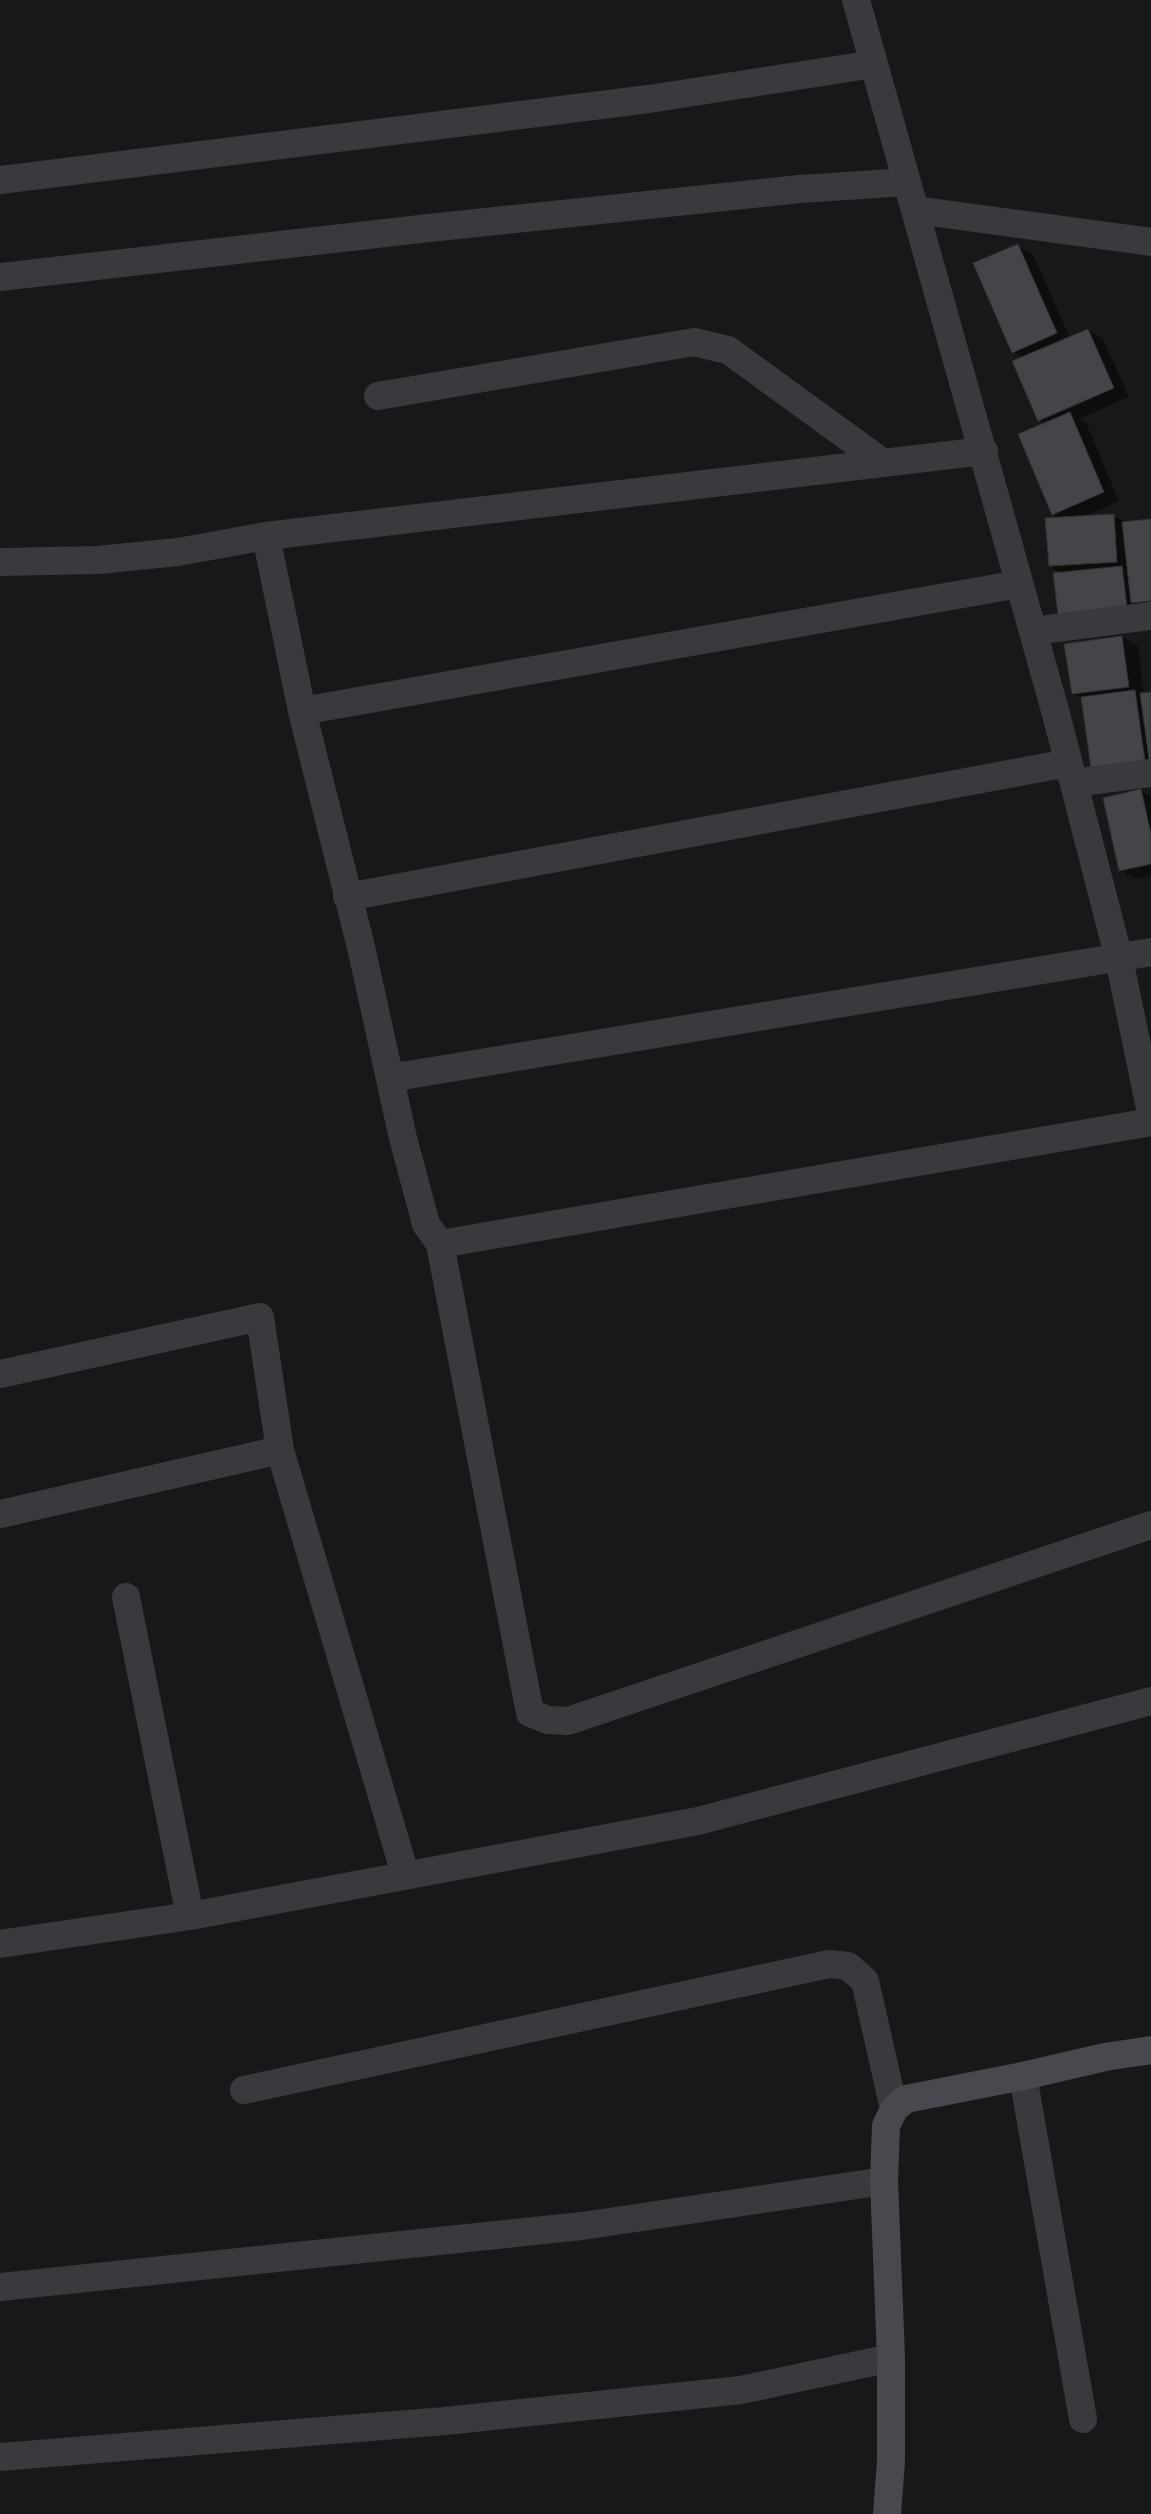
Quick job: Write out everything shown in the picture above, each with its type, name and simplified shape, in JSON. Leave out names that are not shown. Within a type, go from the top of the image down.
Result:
[{"type":"street","points":[[856,0],[984,451],[1071,773],[1119,959],[1151,1113]]},
{"type":"street","points":[[0,180],[649,99],[874,64]]},
{"type":"street","points":[[0,278],[429,228],[800,189],[908,182]]},
{"type":"street","points":[[915,210],[1151,242]]},
{"type":"street","points":[[378,396],[694,342],[728,350],[882,462]]},
{"type":"street","points":[[0,562],[98,560],[178,552],[266,536],[984,451]]},
{"type":"street","points":[[266,536],[302,711],[403,1138],[426,1224],[440,1244],[530,1713],[548,1720],[568,1721],[1151,1525]]},
{"type":"street","points":[[302,711],[1019,584]]},
{"type":"street","points":[[1033,631],[1151,616]]},
{"type":"street","points":[[347,897],[1071,773],[1151,773]]},
{"type":"street","points":[[390,1078],[1119,959],[1151,952]]},
{"type":"street","points":[[440,1244],[1151,1122]]},
{"type":"street","points":[[0,1374],[260,1317],[280,1450],[405,1874]]},
{"type":"street","points":[[0,1514],[280,1450]]},
{"type":"street","points":[[126,1598],[190,1916]]},
{"type":"street","points":[[0,1944],[190,1916],[405,1874],[698,1821],[1151,1701]]},
{"type":"street","points":[[244,2090],[829,1964],[848,1966],[865,1981],[894,2109]]},
{"type":"street","points":[[887,2514],[891,2461],[891,2358],[884,2181],[886,2126],[894,2109],[906,2099],[1023,2076],[1104,2056],[1151,2050]]},
{"type":"street","points":[[1023,2076],[1083,2419]]},
{"type":"street","points":[[0,2287],[582,2226],[884,2181]]},
{"type":"street","points":[[0,2457],[445,2421],[731,2391],[891,2358]]},
{"type":"building","points":[[1018,244],[1057,333],[1012,353],[973,263]]},
{"type":"building","points":[[1088,329],[1114,388],[1038,421],[1012,361]]},
{"type":"building","points":[[1070,412],[1104,492],[1052,515],[1018,434]]},
{"type":"building","points":[[1114,514],[1117,562],[1049,566],[1045,518]]},
{"type":"building","points":[[1151,519],[1151,601],[1131,603],[1122,522]]},
{"type":"building","points":[[1122,566],[1128,615],[1059,623],[1053,573]]},
{"type":"building","points":[[1122,636],[1129,687],[1072,694],[1064,644]]},
{"type":"building","points":[[1135,690],[1145,761],[1091,768],[1081,697]]},
{"type":"building","points":[[1151,692],[1151,765],[1150,766],[1140,693]]},
{"type":"building","points":[[1141,789],[1151,834],[1151,864],[1119,871],[1103,798]]}]
